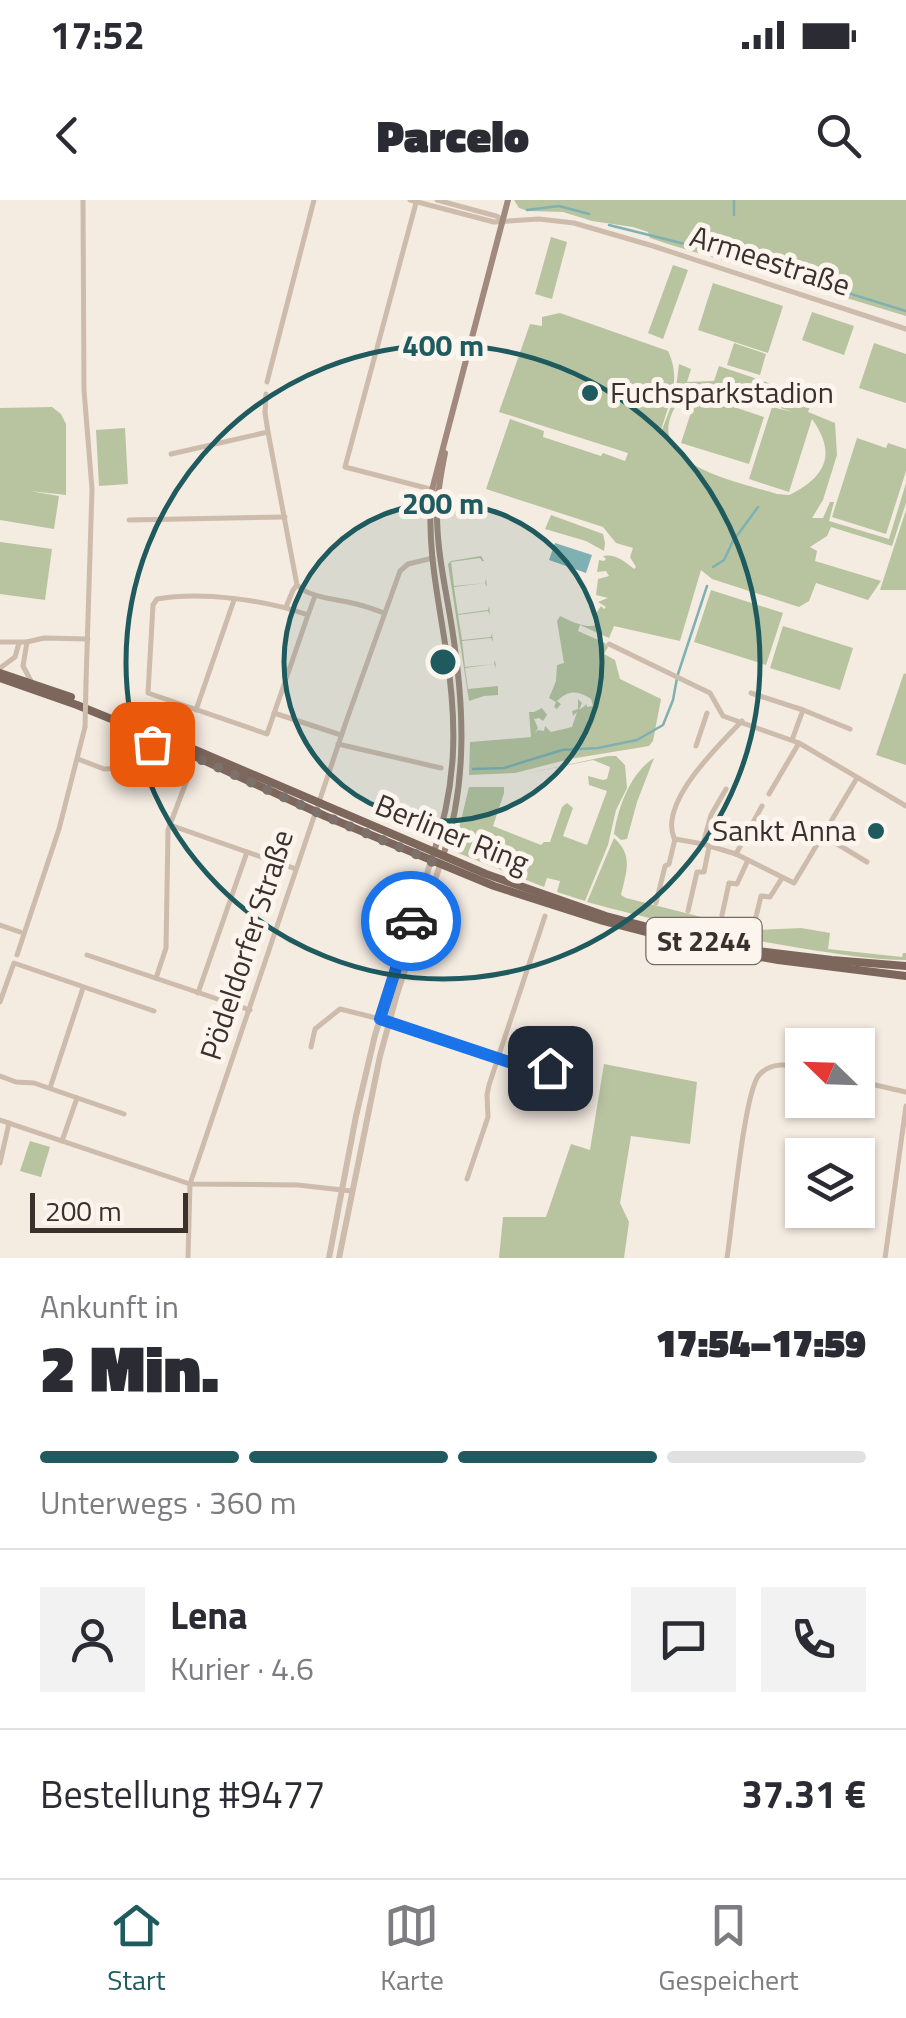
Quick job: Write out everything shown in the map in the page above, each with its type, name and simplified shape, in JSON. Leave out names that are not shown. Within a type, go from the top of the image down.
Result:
[{"type":"main road","points":[[437,859],[455,812],[462,735],[429,520],[448,427],[508,200]]},
{"type":"main road","name":"Berliner Ring","points":[[0,673],[79,700],[317,807]]},
{"type":"main road","name":"Berliner Ring","points":[[0,673],[494,886],[674,940],[778,960],[906,976]]},
{"type":"main road","name":"Berliner Ring","points":[[437,859],[661,931],[780,955],[906,966]]},
{"type":"street","points":[[17,955],[54,846],[85,727],[92,489],[84,390],[82,200]]},
{"type":"street","points":[[267,382],[314,200]]},
{"type":"street","points":[[435,490],[346,466],[414,200],[494,222],[503,220]]},
{"type":"street","points":[[438,200],[503,220]]},
{"type":"street","name":"Armeestraße","points":[[503,220],[539,219],[585,226],[906,329]]},
{"type":"street","points":[[266,394],[268,432],[298,585],[315,596],[384,613]]},
{"type":"street","points":[[171,454],[268,432]]},
{"type":"street","points":[[129,520],[284,517]]},
{"type":"street","name":"Pödeldorfer Straße","points":[[188,1258],[190,1184],[384,613],[404,567],[436,558]]},
{"type":"street","points":[[286,607],[298,585]]},
{"type":"street","points":[[308,615],[286,607],[198,595],[159,598],[154,602],[148,693],[266,734],[315,596]]},
{"type":"street","points":[[196,710],[234,600]]},
{"type":"street","points":[[0,642],[88,639]]},
{"type":"street","points":[[0,673],[23,642]]},
{"type":"street","points":[[23,642],[23,666],[33,684]]},
{"type":"street","points":[[609,644],[710,693],[723,716],[796,741],[906,806]]},
{"type":"street","points":[[751,693],[850,728]]},
{"type":"street","points":[[769,794],[796,741],[803,710]]},
{"type":"street","points":[[274,713],[341,735]]},
{"type":"street","points":[[696,746],[708,713]]},
{"type":"street","points":[[656,903],[665,866],[670,864],[675,839],[671,830],[673,819],[685,790],[712,751],[742,722]]},
{"type":"street","points":[[131,728],[135,755]]},
{"type":"street","points":[[78,759],[113,770],[130,762],[143,748],[162,742]]},
{"type":"street","points":[[338,744],[441,768]]},
{"type":"street","points":[[156,978],[166,948],[168,836],[190,772]]},
{"type":"street","points":[[675,839],[736,854],[794,884],[858,778]]},
{"type":"street","points":[[688,911],[698,872],[704,872],[712,816],[726,789]]},
{"type":"street","points":[[736,854],[762,806]]},
{"type":"street","points":[[796,820],[867,862]]},
{"type":"street","points":[[170,825],[296,869]]},
{"type":"street","points":[[198,992],[248,852]]},
{"type":"street","points":[[339,1258],[356,1116],[380,1019],[437,859]]},
{"type":"street","points":[[330,1258],[388,1022],[437,859]]},
{"type":"street","points":[[722,916],[729,883],[737,884],[748,859]]},
{"type":"street","points":[[755,921],[761,896],[770,897],[782,878]]},
{"type":"street","points":[[467,1179],[487,1120],[486,1095],[545,916]]},
{"type":"street","points":[[0,926],[20,932]]},
{"type":"street","points":[[88,955],[250,1010]]},
{"type":"street","points":[[0,1002],[14,963],[154,1011]]},
{"type":"street","points":[[50,1088],[83,988]]},
{"type":"street","points":[[311,1047],[315,1029],[337,1010],[380,1019],[532,1069],[550,1068]]},
{"type":"street","points":[[727,1258],[752,1089],[758,1076],[771,1067],[785,1065]]},
{"type":"street","points":[[0,1076],[34,1083],[124,1114]]},
{"type":"street","points":[[875,1085],[906,1092]]},
{"type":"street","points":[[62,1141],[78,1098]]},
{"type":"street","points":[[885,1258],[906,1106]]},
{"type":"street","points":[[0,1120],[190,1184],[298,1185],[347,1191]]},
{"type":"street","points":[[0,1162],[9,1123]]},
{"type":"green space","points":[[514,200],[906,200],[906,316],[668,244],[633,227],[563,212],[528,211],[519,208]]},
{"type":"green space","points":[[551,237],[567,242],[552,299],[535,294]]},
{"type":"green space","points":[[673,265],[688,270],[663,339],[648,333]]},
{"type":"green space","points":[[713,283],[783,306],[768,353],[698,330]]},
{"type":"green space","points":[[812,312],[854,326],[844,355],[802,340]]},
{"type":"green space","points":[[560,313],[668,351],[674,383],[660,435],[675,396],[679,364],[691,369],[687,382],[714,381],[719,366],[813,398],[808,412],[835,423],[837,455],[823,500],[812,518],[823,518],[830,502],[834,502],[829,521],[889,539],[906,483],[906,503],[892,546],[831,527],[827,536],[810,547],[817,551],[815,561],[881,581],[868,600],[816,583],[809,601],[799,607],[712,579],[701,570],[680,641],[614,626],[609,638],[580,625],[578,631],[608,647],[604,654],[615,660],[620,679],[661,699],[649,746],[515,773],[469,775],[470,742],[531,737],[529,712],[542,708],[547,715],[543,721],[534,719],[538,728],[535,733],[544,731],[545,726],[551,732],[572,727],[577,712],[573,716],[572,711],[578,709],[578,699],[582,703],[579,710],[587,704],[593,706],[591,699],[578,693],[561,697],[557,709],[556,702],[549,698],[557,665],[564,663],[557,621],[560,616],[584,625],[598,624],[593,618],[601,606],[606,607],[598,602],[608,598],[596,595],[598,579],[609,576],[606,571],[597,572],[599,560],[606,559],[603,556],[616,557],[636,567],[630,557],[633,548],[616,543],[603,527],[486,489],[510,419],[544,431],[543,437],[601,456],[603,453],[625,461],[628,453],[499,412],[530,324],[542,326],[542,317]],"holes":[[[698,395],[739,395],[793,412],[772,407],[749,479],[789,492],[812,419],[824,443],[824,463],[802,488],[789,495],[777,494],[717,475],[680,455],[670,440],[669,423],[679,401],[696,397],[681,443],[749,464],[764,417]]]},
{"type":"green space","points":[[734,343],[766,354],[760,375],[727,365]]},
{"type":"green space","points":[[874,343],[906,354],[906,403],[859,388]]},
{"type":"green space","points":[[52,407],[66,424],[66,495],[30,491],[59,496],[54,529],[0,520],[0,408]]},
{"type":"green space","points":[[125,428],[128,484],[99,486],[96,430]]},
{"type":"green space","points":[[857,438],[886,448],[888,443],[906,449],[906,471],[886,534],[832,517]]},
{"type":"green space","points":[[906,510],[906,590],[880,590]]},
{"type":"green space","points":[[551,515],[603,534],[604,551],[586,541],[545,529]]},
{"type":"green space","points":[[0,542],[52,549],[45,600],[0,594]]},
{"type":"green space","points":[[481,556],[484,561],[480,558],[451,562],[454,586],[485,583],[454,587],[458,614],[488,610],[489,606],[490,615],[488,611],[458,615],[462,640],[491,637],[492,633],[493,642],[491,638],[462,641],[465,667],[494,664],[465,668],[468,689],[498,686],[498,695],[469,701],[448,564],[451,561]]},
{"type":"green space","points":[[711,590],[783,613],[766,665],[694,642]]},
{"type":"green space","points":[[783,626],[853,648],[840,690],[770,668]]},
{"type":"green space","points":[[906,674],[906,765],[876,755]]},
{"type":"green space","points":[[608,756],[616,756],[625,765],[627,788],[585,901],[557,892],[560,881],[547,878],[544,887],[458,853],[456,841],[469,787],[504,787],[493,826],[541,845],[550,842],[567,803],[573,808],[563,836],[587,845],[607,791],[589,785],[588,776],[607,779],[610,767],[593,760],[524,774]]},
{"type":"green space","points":[[654,758],[627,839],[621,840],[614,834],[622,802],[632,781]]},
{"type":"green space","points":[[614,838],[626,857],[621,895],[626,898],[753,930],[801,928],[830,933],[828,949],[902,957],[906,953],[906,960],[751,939],[587,902]]},
{"type":"green space","points":[[604,1064],[697,1082],[690,1144],[631,1136],[620,1203],[629,1222],[624,1258],[499,1258],[503,1217],[546,1217],[571,1144],[590,1150]]},
{"type":"green space","points":[[30,1141],[50,1147],[41,1177],[20,1171]]},
{"type":"water","points":[[555,543],[592,555],[586,573],[549,560]]},
{"type":"waterway","points":[[734,200],[734,215]]},
{"type":"waterway","points":[[527,210],[559,206],[589,214]]},
{"type":"waterway","points":[[609,225],[709,250],[906,311]]},
{"type":"waterway","points":[[713,567],[724,560],[758,507]]},
{"type":"waterway","points":[[678,674],[707,586]]},
{"type":"waterway","points":[[473,769],[504,768],[562,750],[637,740],[663,725],[677,678]]},
{"type":"way so far","points":[[152,744],[162,742],[432,861],[411,921]]},
{"type":"place","name":"Fuchsparkstadion","points":[[590,393]]},
{"type":"place","name":"Sankt Anna","points":[[876,831]]},
{"type":"route","points":[[411,921],[380,1019],[524,1067],[550,1068]]}]
